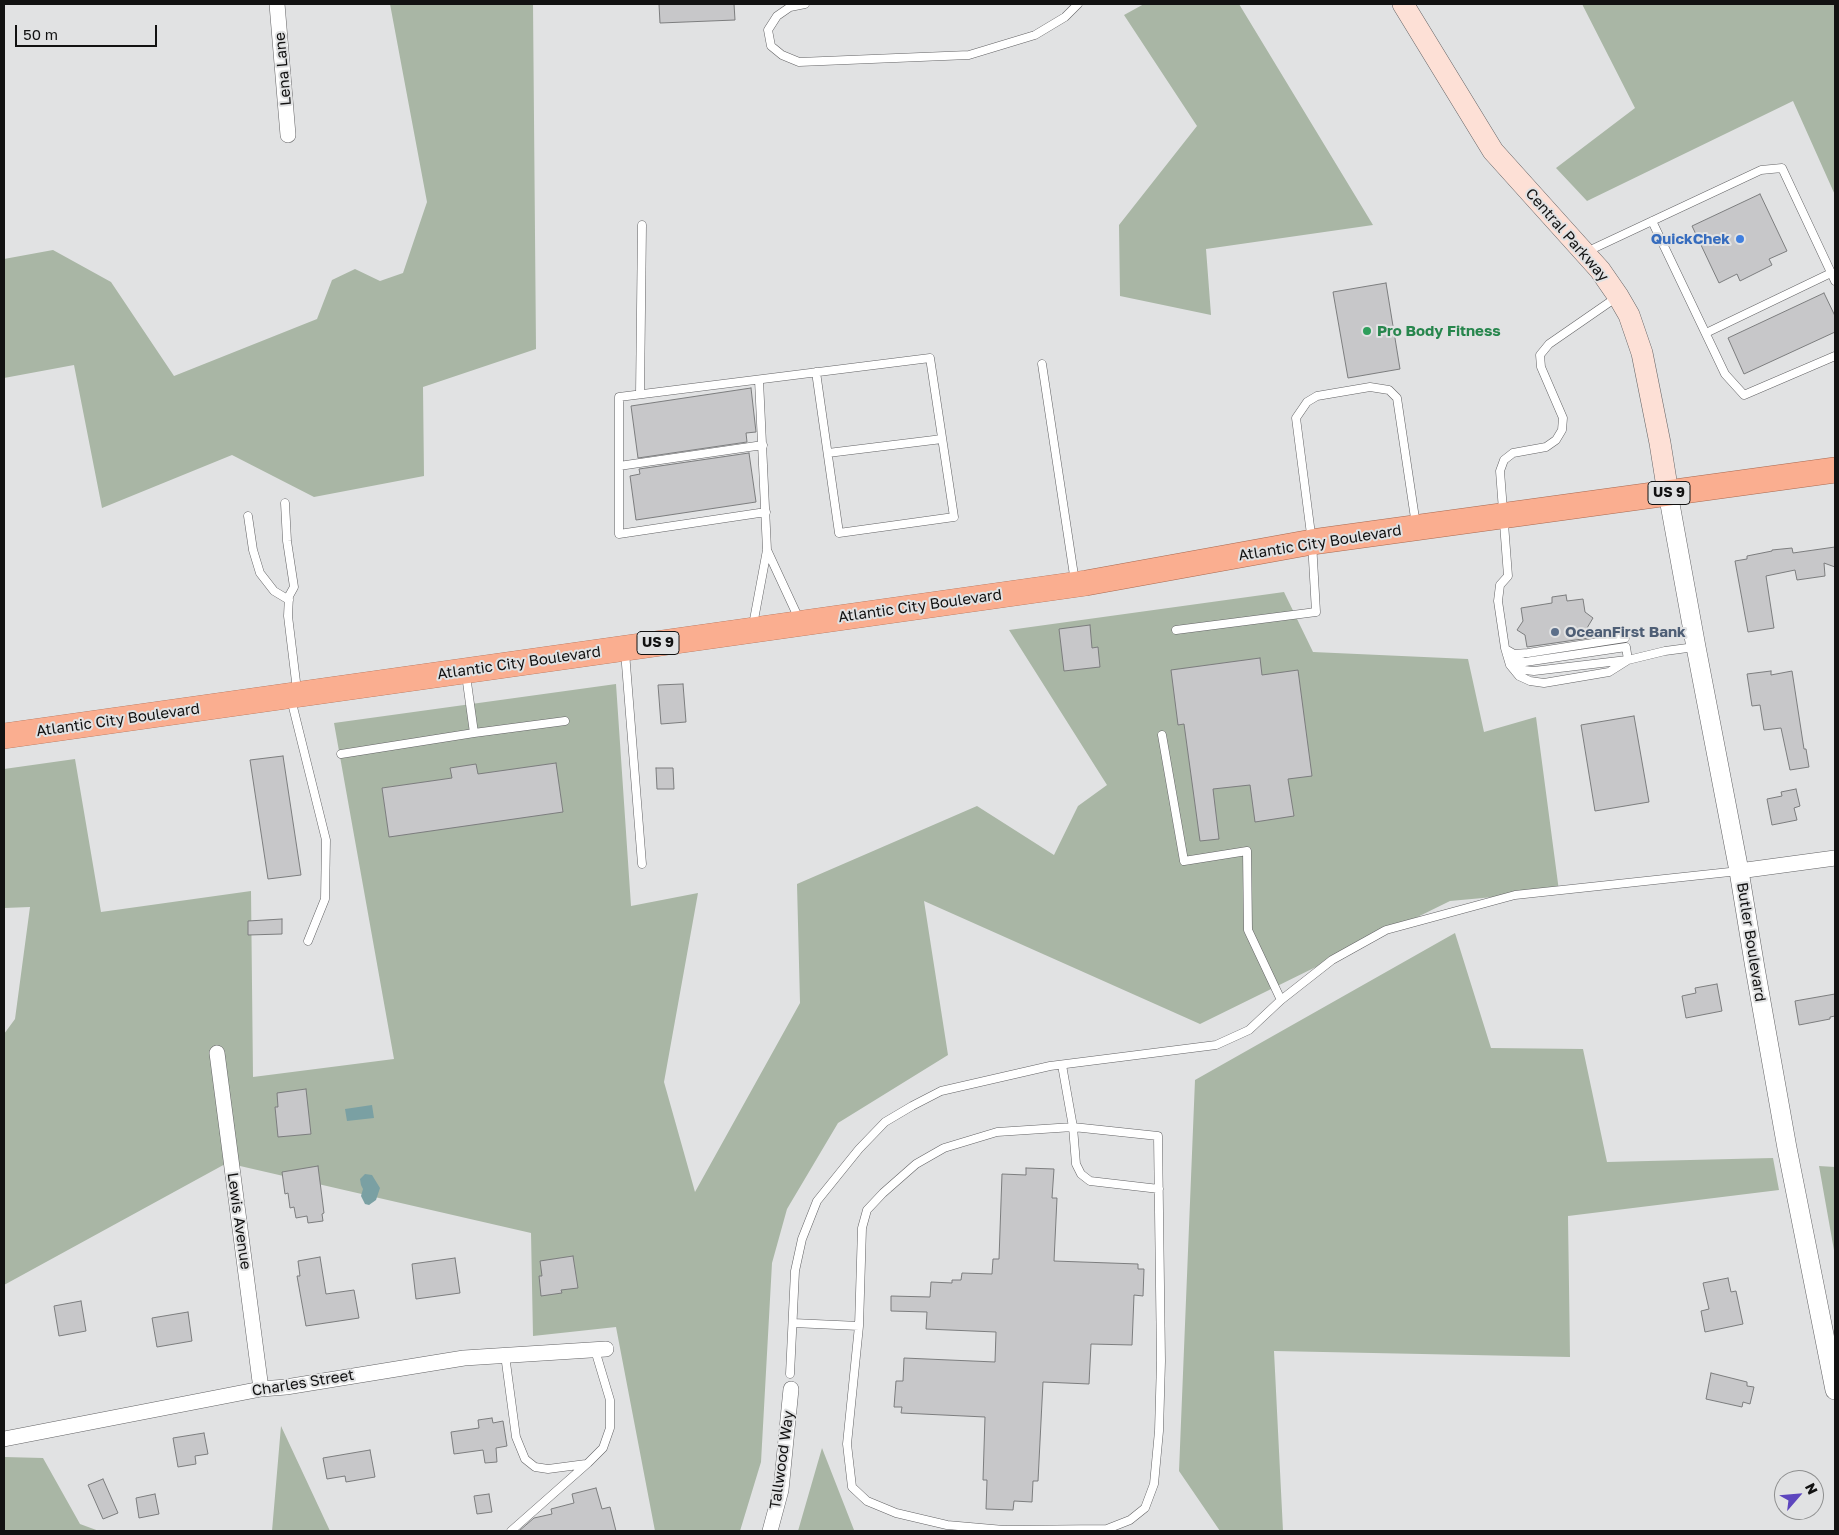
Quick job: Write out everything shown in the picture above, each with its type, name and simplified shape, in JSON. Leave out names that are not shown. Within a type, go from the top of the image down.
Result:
[{"type":"highway","name":"Atlantic City Boulevard","points":[[4,736],[1075,584],[1312,542],[1835,470]]},
{"type":"main road","name":"Central Parkway","points":[[1403,4],[1493,152],[1600,270],[1629,315],[1642,352],[1668,493]]},
{"type":"street","name":"Lena Lane","points":[[277,4],[288,134]]},
{"type":"street","name":"Butler Boulevard","points":[[1668,493],[1740,872],[1787,1148],[1835,1390]]},
{"type":"street","points":[[1740,872],[1835,858]]},
{"type":"street","name":"Lewis Avenue","points":[[217,1053],[261,1389]]},
{"type":"street","name":"Charles Street","points":[[4,1439],[261,1389],[286,1387],[464,1358],[600,1350]]},
{"type":"street","name":"Tallwood Way","points":[[770,1531],[781,1490],[791,1382]]},
{"type":"lane","points":[[805,4],[790,7],[777,16],[768,30],[771,46],[782,55],[800,62],[969,56],[1035,35],[1065,16],[1078,4]]},
{"type":"lane","points":[[1584,252],[1760,170],[1782,168],[1835,281]]},
{"type":"lane","points":[[1652,221],[1725,374],[1744,395],[1835,356]]},
{"type":"lane","points":[[640,394],[642,225]]},
{"type":"lane","points":[[1706,333],[1832,273]]},
{"type":"lane","points":[[1618,296],[1549,344],[1540,355],[1541,367],[1563,418],[1562,430],[1556,440],[1546,447],[1513,453],[1504,460],[1500,471],[1508,576],[1500,585],[1498,601],[1505,648],[1510,664],[1519,676],[1530,681],[1544,683],[1609,672],[1628,660]]},
{"type":"lane","points":[[766,512],[619,534],[620,397],[759,380],[816,372],[930,358],[954,517],[839,533],[816,372]]},
{"type":"lane","points":[[1042,364],[1075,584]]},
{"type":"lane","points":[[752,630],[767,550],[759,380]]},
{"type":"lane","points":[[1176,630],[1316,612],[1312,542],[1296,418],[1307,402],[1316,396],[1370,387],[1389,390],[1397,398],[1417,528]]},
{"type":"lane","points":[[828,453],[942,439]]},
{"type":"lane","points":[[619,466],[763,445]]},
{"type":"lane","points":[[285,503],[287,541],[294,587],[289,600],[288,616],[294,695],[326,840],[325,899],[308,941]]},
{"type":"lane","points":[[248,516],[252,550],[260,573],[274,591],[289,600]]},
{"type":"lane","points":[[767,550],[801,623]]},
{"type":"lane","points":[[1505,648],[1514,654],[1528,653],[1625,638]]},
{"type":"lane","points":[[1505,648],[1514,659],[1526,662],[1626,647],[1628,660]]},
{"type":"lane","points":[[1505,648],[1512,661],[1524,670],[1534,671],[1628,660],[1665,651],[1696,647]]},
{"type":"lane","points":[[624,648],[642,864]]},
{"type":"lane","points":[[465,670],[474,733]]},
{"type":"lane","points":[[342,754],[565,721]]},
{"type":"lane","points":[[1162,735],[1184,861],[1247,851],[1248,930],[1281,1000]]},
{"type":"lane","points":[[791,1382],[795,1271],[802,1239],[817,1201],[859,1149],[885,1122],[941,1091],[1062,1065],[1216,1044],[1249,1030],[1281,1000],[1332,960],[1386,930],[1515,895],[1740,872]]},
{"type":"lane","points":[[1062,1065],[1074,1127],[1076,1164],[1081,1174],[1090,1181],[1159,1190]]},
{"type":"lane","points":[[1074,1127],[1158,1136],[1161,1361],[1154,1484],[1145,1508],[1130,1520],[1107,1528],[1004,1530],[947,1525],[896,1513],[868,1501],[852,1487],[847,1444],[859,1326],[862,1228],[867,1210],[916,1164],[944,1148],[997,1132],[1074,1127]]},
{"type":"lane","points":[[793,1323],[859,1326]]},
{"type":"lane","points":[[511,1531],[603,1448],[610,1428],[610,1400],[600,1350]]},
{"type":"lane","points":[[505,1355],[516,1437],[526,1459],[535,1467],[548,1469],[588,1463]]},
{"type":"green space","points":[[390,4],[533,4],[536,349],[423,387],[424,476],[314,497],[232,455],[102,508],[74,365],[4,378],[4,259],[53,250],[111,282],[174,376],[317,319],[332,280],[355,269],[380,281],[403,273],[427,202]]},
{"type":"green space","points":[[1144,4],[1239,4],[1373,225],[1206,249],[1211,315],[1120,296],[1119,225],[1197,126],[1124,15]]},
{"type":"green space","points":[[1582,4],[1835,4],[1835,195],[1793,101],[1587,201],[1556,168],[1635,108]]},
{"type":"green space","points":[[1284,592],[1313,652],[1468,659],[1484,732],[1536,717],[1559,891],[1450,901],[1200,1024],[924,901],[948,1055],[838,1123],[787,1209],[772,1263],[761,1462],[740,1531],[655,1531],[616,1327],[533,1336],[531,1233],[227,1163],[4,1285],[4,1034],[15,1019],[30,907],[4,908],[4,769],[75,759],[101,912],[251,891],[253,1077],[394,1059],[334,723],[616,684],[631,906],[698,893],[664,1082],[695,1192],[800,1003],[797,884],[977,806],[1054,855],[1078,806],[1107,785],[1009,630]]},
{"type":"green space","points":[[1455,933],[1491,1048],[1583,1049],[1607,1162],[1773,1158],[1779,1190],[1568,1216],[1570,1357],[1274,1351],[1283,1531],[1220,1531],[1179,1471],[1195,1080]]},
{"type":"green space","points":[[1819,1166],[1835,1167],[1835,1256]]},
{"type":"green space","points":[[281,1426],[330,1531],[272,1531]]},
{"type":"green space","points":[[822,1448],[854,1530],[857,1531],[798,1531]]},
{"type":"green space","points":[[4,1457],[43,1458],[80,1524],[99,1531],[4,1531]]},
{"type":"water","points":[[372,1105],[374,1118],[347,1121],[345,1109]]},
{"type":"water","points":[[365,1174],[372,1175],[380,1188],[376,1200],[369,1205],[365,1204],[361,1196],[363,1189],[360,1179]]},
{"type":"building","points":[[659,4],[734,4],[735,20],[660,23]]},
{"type":"building","name":"QuickChek","points":[[1760,194],[1787,251],[1769,259],[1772,265],[1740,281],[1737,274],[1719,283],[1692,226]]},
{"type":"building","name":"Pro Body Fitness","points":[[1386,283],[1400,369],[1348,378],[1333,292]]},
{"type":"building","points":[[1824,293],[1835,316],[1835,332],[1744,374],[1728,338]]},
{"type":"building","points":[[751,388],[756,432],[746,433],[747,442],[638,458],[631,406]]},
{"type":"building","points":[[749,453],[756,502],[636,520],[630,476],[640,474],[639,469]]},
{"type":"building","points":[[1835,547],[1835,567],[1824,563],[1825,576],[1797,580],[1795,570],[1766,576],[1774,628],[1748,632],[1735,561],[1747,559],[1747,556],[1772,550],[1792,548],[1793,553]]},
{"type":"building","name":"OceanFirst Bank","points":[[1566,595],[1567,601],[1583,599],[1585,612],[1593,618],[1587,628],[1589,638],[1527,647],[1525,635],[1517,630],[1523,621],[1521,608],[1552,603],[1552,597]]},
{"type":"building","points":[[1090,625],[1092,648],[1098,647],[1100,667],[1064,671],[1059,629]]},
{"type":"building","points":[[1260,658],[1262,675],[1298,670],[1312,776],[1288,779],[1294,816],[1255,822],[1250,785],[1213,789],[1219,839],[1200,841],[1184,724],[1178,725],[1171,670]]},
{"type":"building","points":[[1771,671],[1771,675],[1792,671],[1804,749],[1806,749],[1809,767],[1790,770],[1781,728],[1764,730],[1760,705],[1752,706],[1747,674]]},
{"type":"building","points":[[683,684],[686,722],[661,724],[658,685]]},
{"type":"building","points":[[1634,716],[1649,802],[1595,811],[1581,725]]},
{"type":"building","points":[[283,756],[301,875],[268,879],[250,760]]},
{"type":"building","points":[[556,763],[563,812],[389,837],[382,788],[452,778],[450,768],[476,764],[478,774]]},
{"type":"building","points":[[656,768],[673,768],[674,789],[657,789]]},
{"type":"building","points":[[1796,789],[1800,806],[1794,808],[1797,820],[1772,825],[1767,799],[1782,796],[1781,792]]},
{"type":"building","points":[[282,919],[282,934],[248,935],[248,921]]},
{"type":"building","points":[[1717,984],[1722,1011],[1686,1018],[1682,996],[1696,993],[1695,988]]},
{"type":"building","points":[[1835,994],[1835,1016],[1830,1017],[1830,1019],[1799,1025],[1795,1001]]},
{"type":"building","points":[[306,1089],[311,1134],[278,1137],[275,1107],[278,1107],[277,1093]]},
{"type":"building","points":[[318,1166],[324,1213],[322,1214],[323,1221],[308,1223],[307,1216],[296,1218],[294,1207],[290,1208],[288,1193],[285,1194],[282,1172]]},
{"type":"building","points":[[1026,1168],[1054,1169],[1052,1198],[1057,1198],[1054,1261],[1138,1264],[1138,1269],[1144,1269],[1143,1296],[1134,1295],[1132,1345],[1091,1344],[1089,1384],[1043,1382],[1038,1481],[1033,1481],[1032,1502],[1014,1501],[1013,1510],[986,1509],[987,1480],[983,1480],[985,1417],[901,1413],[902,1407],[894,1407],[896,1381],[903,1381],[904,1358],[995,1362],[996,1332],[926,1329],[927,1312],[891,1311],[891,1296],[930,1297],[931,1282],[952,1283],[952,1280],[961,1280],[962,1273],[992,1274],[993,1259],[999,1259],[1002,1174],[1026,1175]]},
{"type":"building","points":[[573,1256],[578,1288],[561,1290],[562,1293],[541,1296],[539,1276],[542,1276],[540,1261]]},
{"type":"building","points":[[320,1257],[326,1294],[354,1290],[359,1318],[306,1326],[297,1276],[300,1276],[298,1261]]},
{"type":"building","points":[[455,1258],[460,1293],[416,1299],[412,1264]]},
{"type":"building","points":[[1728,1278],[1731,1292],[1736,1291],[1743,1324],[1705,1332],[1701,1311],[1709,1309],[1703,1283]]},
{"type":"building","points":[[81,1301],[86,1331],[59,1336],[54,1306]]},
{"type":"building","points":[[188,1312],[192,1341],[157,1347],[152,1318]]},
{"type":"building","points":[[1711,1373],[1747,1382],[1747,1386],[1754,1387],[1750,1404],[1743,1402],[1742,1407],[1706,1399]]},
{"type":"building","points":[[492,1418],[493,1423],[503,1421],[507,1446],[496,1448],[497,1462],[485,1463],[483,1450],[454,1454],[451,1432],[479,1428],[478,1420]]},
{"type":"building","points":[[204,1433],[208,1454],[195,1456],[196,1464],[178,1467],[173,1438]]},
{"type":"building","points":[[370,1450],[375,1477],[346,1482],[345,1476],[327,1479],[323,1458]]},
{"type":"building","points":[[103,1479],[118,1513],[103,1519],[88,1485]]},
{"type":"building","points":[[596,1488],[602,1509],[610,1507],[616,1531],[519,1531],[534,1518],[552,1514],[551,1509],[574,1503],[572,1494]]},
{"type":"building","points":[[155,1494],[159,1514],[139,1518],[136,1498]]},
{"type":"building","points":[[489,1494],[492,1512],[477,1514],[474,1496]]},
{"type":"place","name":"QuickChek","points":[[1740,239]]},
{"type":"place","name":"Pro Body Fitness","points":[[1367,331]]},
{"type":"place","name":"OceanFirst Bank","points":[[1555,632]]}]
